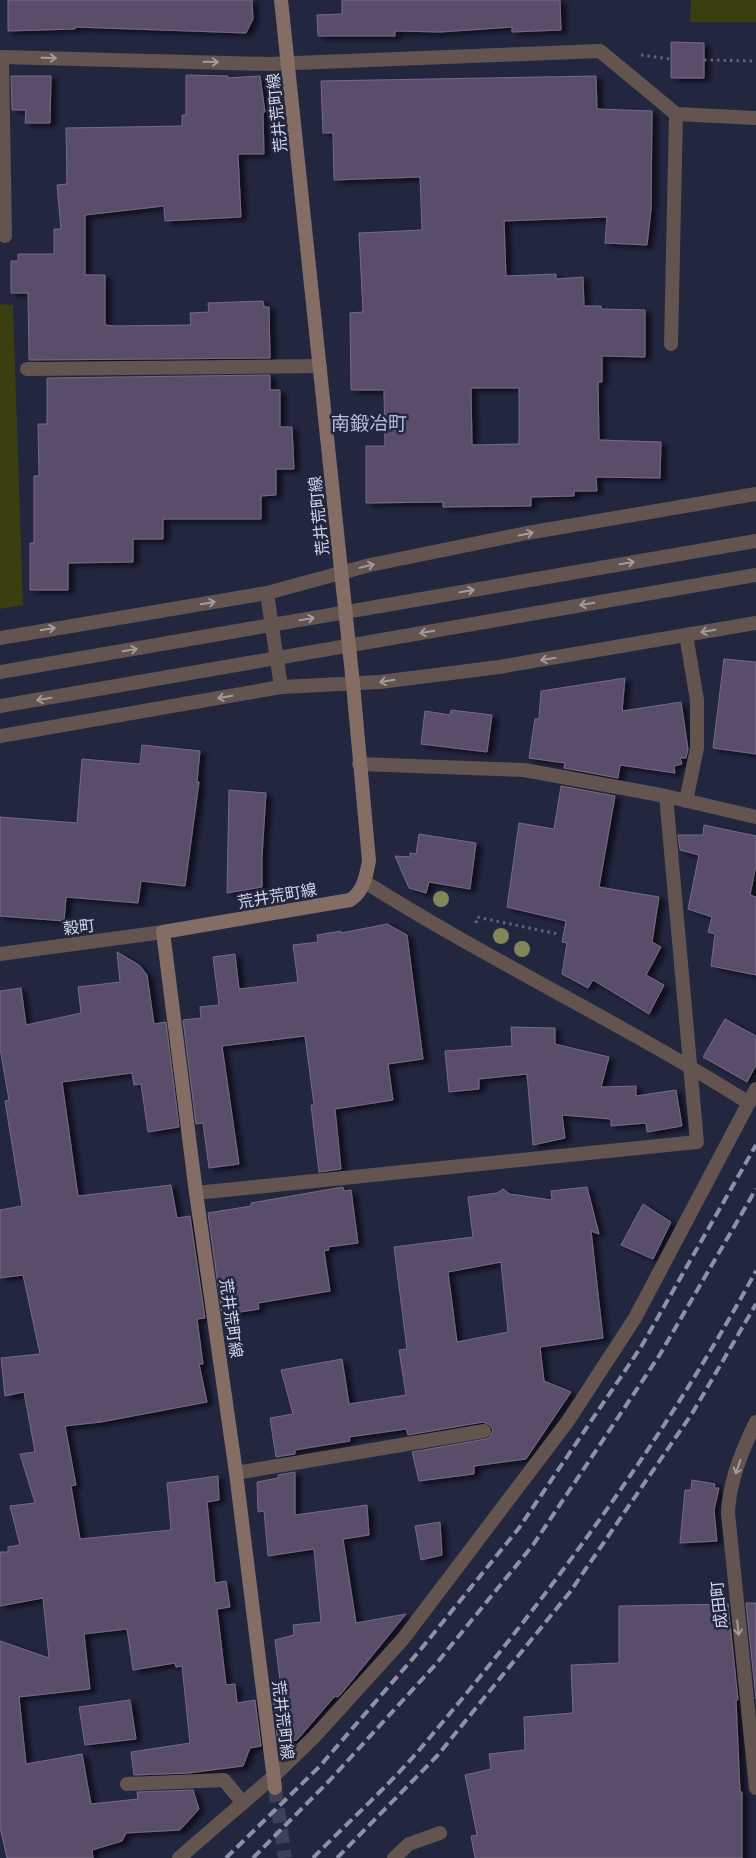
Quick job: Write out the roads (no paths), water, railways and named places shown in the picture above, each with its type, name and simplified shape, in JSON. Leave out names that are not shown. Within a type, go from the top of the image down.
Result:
[{"type":"main road","name":"荒井荒町線","points":[[275,1782],[236,1472],[196,1193],[163,932],[350,900],[357,896],[365,882],[369,861],[353,684],[280,0]]},
{"type":"street","points":[[5,236],[1,57],[288,63],[600,50],[676,114],[756,118]]},
{"type":"street","points":[[671,344],[676,114]]},
{"type":"street","points":[[27,369],[320,366]]},
{"type":"street","points":[[0,638],[267,593],[341,572],[527,533],[756,494]]},
{"type":"street","points":[[0,672],[756,541]]},
{"type":"street","points":[[0,706],[756,575]]},
{"type":"street","points":[[267,593],[281,687]]},
{"type":"street","points":[[0,736],[281,687],[353,684],[499,667],[756,623]]},
{"type":"street","points":[[686,635],[696,700],[697,748],[686,801]]},
{"type":"street","points":[[360,764],[524,770],[666,796],[756,817]]},
{"type":"street","points":[[196,1193],[697,1142],[666,796]]},
{"type":"street","points":[[365,882],[456,937],[690,1066],[753,1105]]},
{"type":"street","name":"穀町","points":[[0,954],[163,932]]},
{"type":"street","points":[[178,1858],[243,1803],[275,1782],[314,1736],[403,1639],[568,1421],[635,1318],[753,1105],[756,1089]]},
{"type":"street","name":"成田町","points":[[756,1422],[747,1440],[730,1489],[728,1513],[752,1713],[756,1784]]},
{"type":"street","points":[[236,1472],[484,1431]]},
{"type":"street","points":[[127,1784],[224,1780],[243,1803]]},
{"type":"street","points":[[394,1858],[409,1844],[440,1833]]},
{"type":"tunnel","points":[[275,1788],[285,1858]]},
{"type":"railway","points":[[226,1858],[320,1766],[421,1649],[519,1528],[641,1347],[756,1145]]},
{"type":"railway","points":[[253,1858],[330,1780],[436,1664],[533,1545],[659,1356],[756,1189]]},
{"type":"railway","points":[[313,1858],[413,1757],[561,1573],[644,1456],[720,1334],[756,1271]]},
{"type":"railway","points":[[337,1858],[437,1756],[570,1592],[693,1412],[756,1304]]},
{"type":"district","name":"南鍛冶町","points":[[369,422]]}]
